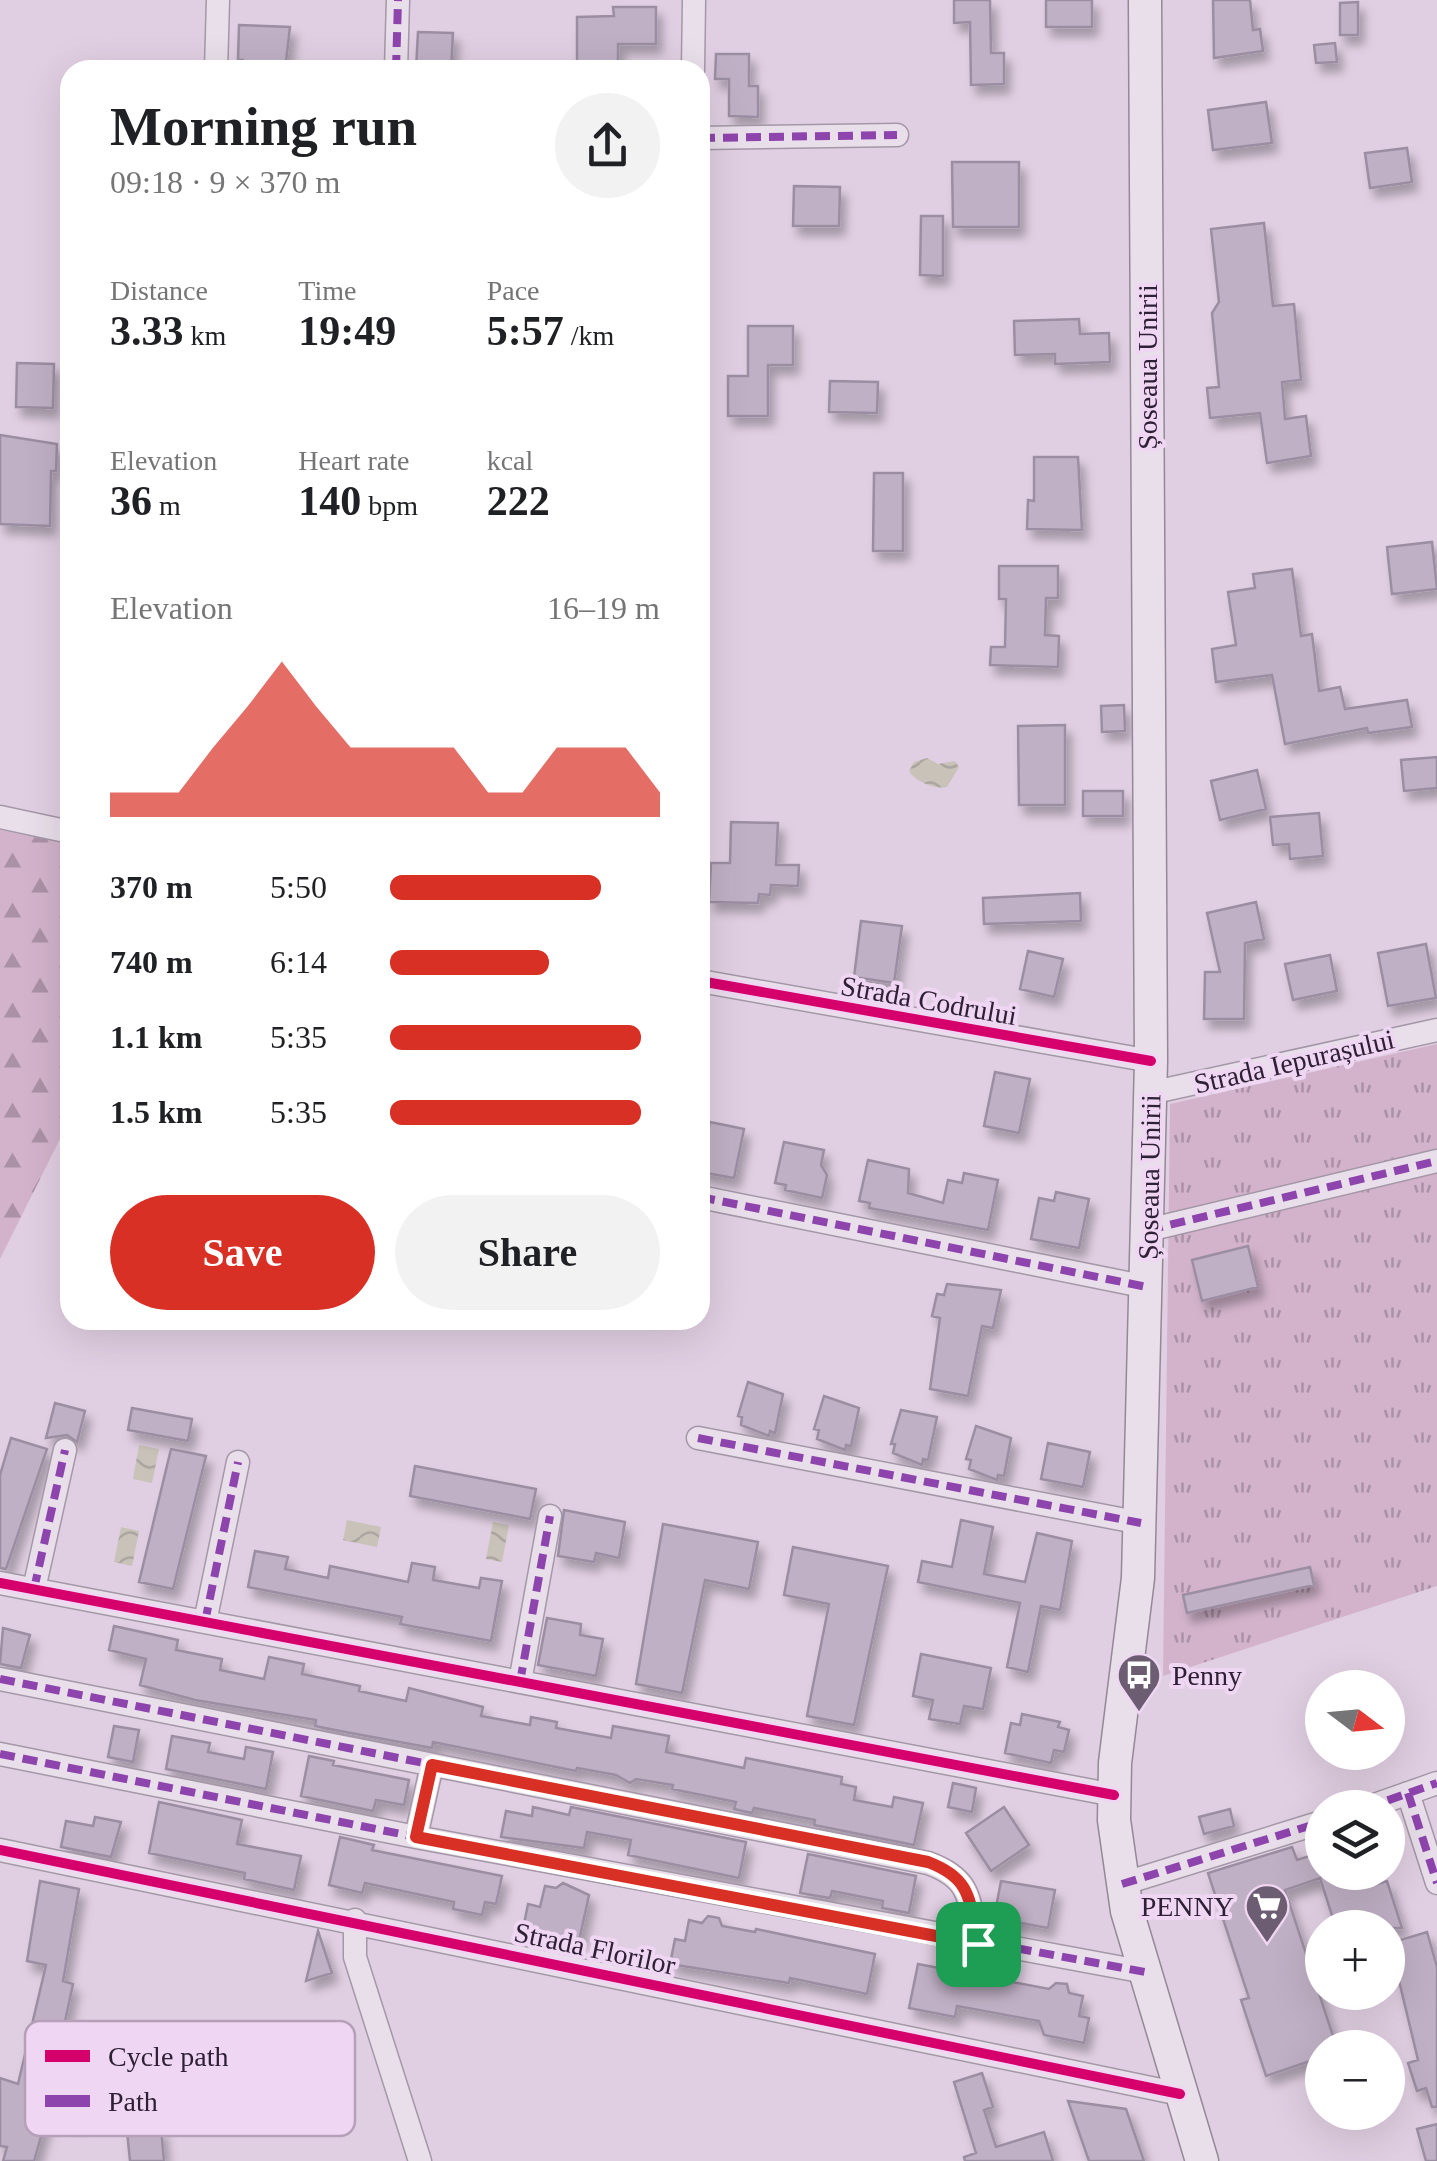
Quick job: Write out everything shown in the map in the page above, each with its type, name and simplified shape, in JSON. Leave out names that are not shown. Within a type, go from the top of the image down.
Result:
[{"type":"main road","name":"Șoseaua Unirii","points":[[1145,0],[1151,1077],[1140,1524],[1114,1795],[1122,1884],[1202,2161]]},
{"type":"street","points":[[216,60],[218,0]]},
{"type":"street","points":[[396,60],[398,0]]},
{"type":"street","points":[[693,60],[694,0]]},
{"type":"street","points":[[710,138],[897,135]]},
{"type":"street","points":[[0,817],[60,830]]},
{"type":"street","name":"Strada Codrului","points":[[710,983],[1151,1077]]},
{"type":"street","name":"Strada Iepurașului","points":[[1151,1077],[1437,1030]]},
{"type":"street","points":[[1148,1230],[1437,1161]]},
{"type":"street","points":[[710,1199],[1147,1287]]},
{"type":"street","points":[[698,1438],[1140,1524]]},
{"type":"street","points":[[34,1589],[65,1450]]},
{"type":"street","points":[[206,1622],[238,1462]]},
{"type":"street","points":[[520,1682],[550,1516]]},
{"type":"street","points":[[0,1583],[1114,1795]]},
{"type":"street","points":[[0,1679],[928,1862],[946,1869],[964,1884],[978,1944]]},
{"type":"street","points":[[0,1754],[416,1837],[1145,1972]]},
{"type":"street","points":[[416,1837],[432,1765]]},
{"type":"street","points":[[1405,1794],[1437,1783]]},
{"type":"street","points":[[1408,1793],[1437,1882]]},
{"type":"street","points":[[1122,1884],[1305,1827]]},
{"type":"street","name":"Strada Florilor","points":[[0,1850],[355,1920],[1180,2094]]},
{"type":"street","points":[[355,1920],[356,1956],[420,2161]]},
{"type":"green space","points":[[0,830],[60,842],[60,1139],[0,1259]]},
{"type":"green space","points":[[1437,1044],[1437,1586],[1163,1676],[1170,1104]]},
{"type":"water","points":[[927,758],[938,764],[955,761],[959,767],[947,787],[926,784],[909,771],[914,762]]},
{"type":"water","points":[[139,1445],[159,1449],[152,1483],[133,1479]]},
{"type":"water","points":[[347,1520],[381,1527],[377,1547],[343,1540]]},
{"type":"water","points":[[493,1522],[509,1525],[502,1562],[486,1559]]},
{"type":"water","points":[[121,1527],[139,1531],[132,1566],[114,1562]]},
{"type":"building","points":[[954,0],[990,0],[991,53],[1004,53],[1004,84],[971,85],[970,22],[954,23]]},
{"type":"building","points":[[1046,0],[1092,0],[1092,27],[1046,27]]},
{"type":"building","points":[[1213,0],[1250,0],[1253,30],[1260,29],[1263,51],[1214,58]]},
{"type":"building","points":[[1358,2],[1358,35],[1340,35],[1340,3]]},
{"type":"building","points":[[613,7],[656,7],[656,44],[618,44],[618,60],[577,60],[577,17],[614,16]]},
{"type":"building","points":[[239,25],[290,27],[286,60],[238,60]]},
{"type":"building","points":[[418,32],[453,33],[452,60],[417,60]]},
{"type":"building","points":[[1335,43],[1337,62],[1316,63],[1314,45]]},
{"type":"building","points":[[716,54],[749,54],[749,86],[758,86],[758,117],[729,116],[729,79],[715,79]]},
{"type":"building","points":[[1266,102],[1272,143],[1213,150],[1208,110]]},
{"type":"building","points":[[1407,148],[1412,182],[1370,188],[1365,153]]},
{"type":"building","points":[[952,162],[1019,162],[1019,227],[953,227]]},
{"type":"building","points":[[794,186],[840,187],[839,226],[793,226]]},
{"type":"building","points":[[921,216],[943,216],[943,276],[920,275]]},
{"type":"building","points":[[1264,223],[1273,306],[1294,304],[1301,380],[1282,382],[1285,419],[1306,416],[1311,456],[1267,463],[1260,413],[1210,418],[1207,388],[1219,387],[1212,313],[1219,302],[1211,229]]},
{"type":"building","points":[[1079,319],[1080,334],[1109,333],[1110,362],[1055,364],[1055,354],[1015,355],[1014,321]]},
{"type":"building","points":[[748,326],[793,326],[793,365],[768,365],[768,416],[728,416],[728,376],[748,376]]},
{"type":"building","points":[[17,363],[54,364],[53,408],[16,407]]},
{"type":"building","points":[[830,381],[878,382],[877,413],[829,412]]},
{"type":"building","points":[[0,435],[57,444],[56,471],[51,471],[50,526],[0,524]]},
{"type":"building","points":[[1034,457],[1078,457],[1082,530],[1027,529],[1028,500],[1034,501]]},
{"type":"building","points":[[874,473],[903,473],[903,551],[873,551]]},
{"type":"building","points":[[1432,542],[1437,589],[1392,594],[1387,547]]},
{"type":"building","points":[[999,566],[1058,566],[1058,598],[1046,598],[1045,635],[1059,636],[1058,667],[990,665],[991,647],[1005,647],[1006,599],[999,599]]},
{"type":"building","points":[[1292,569],[1301,636],[1312,634],[1319,691],[1340,687],[1345,709],[1407,700],[1412,727],[1368,733],[1367,728],[1285,744],[1272,675],[1216,682],[1212,649],[1236,645],[1228,592],[1255,588],[1253,574]]},
{"type":"building","points":[[1124,705],[1125,731],[1102,732],[1101,706]]},
{"type":"building","points":[[1065,725],[1065,805],[1019,805],[1018,726]]},
{"type":"building","points":[[1437,757],[1437,788],[1404,791],[1401,760]]},
{"type":"building","points":[[1257,770],[1266,809],[1220,820],[1211,781]]},
{"type":"building","points":[[1083,791],[1123,791],[1123,816],[1083,816]]},
{"type":"building","points":[[1319,813],[1323,856],[1290,859],[1289,844],[1273,845],[1270,817]]},
{"type":"building","points":[[731,822],[778,823],[776,865],[799,865],[798,886],[771,885],[770,895],[759,894],[758,903],[710,902],[711,863],[730,863]]},
{"type":"building","points":[[1080,893],[1081,921],[984,924],[983,898]]},
{"type":"building","points":[[1256,902],[1264,939],[1245,943],[1244,1019],[1204,1019],[1205,972],[1220,972],[1207,913]]},
{"type":"building","points":[[861,921],[902,926],[894,983],[854,977]]},
{"type":"building","points":[[1426,944],[1436,998],[1388,1006],[1378,953]]},
{"type":"building","points":[[1028,951],[1063,959],[1054,997],[1020,989]]},
{"type":"building","points":[[1330,955],[1337,991],[1293,1000],[1285,964]]},
{"type":"building","points":[[995,1072],[1030,1079],[1019,1133],[984,1126]]},
{"type":"building","points":[[710,1122],[744,1129],[734,1178],[710,1174]]},
{"type":"building","points":[[784,1142],[824,1150],[821,1165],[827,1175],[822,1198],[785,1190],[786,1185],[775,1183]]},
{"type":"building","points":[[868,1160],[909,1169],[908,1193],[943,1203],[948,1180],[962,1183],[964,1173],[998,1180],[988,1230],[869,1208],[870,1203],[859,1201]]},
{"type":"building","points":[[1056,1192],[1089,1199],[1079,1248],[1031,1239],[1039,1198],[1054,1201]]},
{"type":"building","points":[[1248,1246],[1258,1287],[1202,1301],[1192,1260]]},
{"type":"building","points":[[947,1284],[1001,1290],[993,1328],[982,1326],[968,1396],[930,1389],[940,1318],[932,1316],[937,1294],[944,1295]]},
{"type":"building","points":[[748,1382],[783,1394],[775,1433],[770,1431],[769,1436],[741,1425],[742,1417],[738,1416]]},
{"type":"building","points":[[824,1396],[859,1408],[851,1446],[846,1445],[845,1450],[817,1439],[819,1430],[814,1429]]},
{"type":"building","points":[[55,1403],[85,1411],[77,1442],[67,1435],[46,1438]]},
{"type":"building","points":[[132,1408],[192,1419],[188,1441],[128,1430]]},
{"type":"building","points":[[901,1410],[937,1417],[928,1460],[923,1459],[922,1465],[893,1453],[895,1444],[891,1444]]},
{"type":"building","points":[[976,1426],[1011,1438],[1004,1476],[998,1475],[997,1480],[969,1469],[971,1460],[966,1459]]},
{"type":"building","points":[[11,1438],[47,1449],[6,1569],[0,1568],[0,1475]]},
{"type":"building","points":[[1048,1443],[1090,1452],[1083,1487],[1041,1479]]},
{"type":"building","points":[[171,1449],[206,1456],[173,1589],[139,1582]]},
{"type":"building","points":[[415,1466],[536,1489],[530,1519],[410,1496]]},
{"type":"building","points":[[564,1510],[625,1522],[619,1558],[596,1553],[594,1562],[558,1556]]},
{"type":"building","points":[[961,1520],[993,1527],[984,1574],[1025,1582],[1037,1533],[1072,1541],[1060,1610],[1041,1606],[1028,1672],[1007,1667],[1020,1603],[918,1582],[922,1561],[952,1567]]},
{"type":"building","points":[[663,1524],[758,1542],[749,1589],[705,1580],[682,1693],[636,1684]]},
{"type":"building","points":[[793,1547],[888,1566],[854,1725],[807,1716],[829,1604],[784,1595]]},
{"type":"building","points":[[255,1551],[288,1557],[285,1569],[328,1578],[330,1566],[408,1582],[412,1563],[435,1567],[433,1580],[479,1588],[481,1578],[502,1581],[491,1641],[400,1624],[402,1617],[248,1587]]},
{"type":"building","points":[[1310,1567],[1314,1585],[1187,1613],[1183,1595]]},
{"type":"building","points":[[547,1618],[581,1624],[580,1635],[603,1639],[596,1676],[538,1665]]},
{"type":"building","points":[[114,1626],[178,1640],[176,1650],[222,1659],[220,1670],[264,1679],[269,1657],[304,1664],[302,1674],[406,1701],[409,1688],[483,1707],[481,1716],[530,1725],[531,1717],[557,1722],[556,1728],[611,1738],[613,1726],[669,1736],[666,1752],[744,1768],[746,1758],[842,1777],[841,1784],[856,1787],[854,1800],[892,1807],[894,1797],[923,1803],[914,1845],[814,1825],[815,1820],[754,1808],[752,1813],[734,1809],[736,1802],[672,1789],[673,1785],[636,1779],[630,1783],[616,1775],[577,1768],[576,1771],[433,1742],[432,1748],[340,1731],[315,1726],[316,1720],[195,1700],[140,1685],[146,1659],[109,1650]]},
{"type":"building","points":[[3,1628],[30,1635],[21,1668],[0,1664]]},
{"type":"building","points":[[921,1654],[991,1668],[983,1709],[964,1706],[960,1724],[929,1719],[933,1700],[913,1696]]},
{"type":"building","points":[[1022,1714],[1060,1722],[1058,1727],[1069,1730],[1064,1752],[1054,1750],[1051,1763],[1005,1753],[1011,1723],[1020,1725]]},
{"type":"building","points":[[114,1726],[139,1730],[133,1762],[108,1757]]},
{"type":"building","points":[[172,1736],[210,1743],[208,1752],[244,1759],[246,1747],[273,1752],[266,1789],[166,1769]]},
{"type":"building","points":[[309,1756],[334,1761],[333,1765],[409,1780],[404,1805],[376,1800],[373,1811],[301,1796]]},
{"type":"building","points":[[953,1783],[976,1788],[972,1812],[948,1807]]},
{"type":"building","points":[[159,1802],[242,1820],[237,1844],[301,1856],[294,1890],[244,1879],[245,1873],[149,1853]]},
{"type":"building","points":[[533,1807],[569,1815],[571,1807],[746,1842],[739,1878],[628,1855],[631,1840],[587,1832],[584,1848],[501,1837],[506,1811],[532,1816]]},
{"type":"building","points":[[1004,1807],[1029,1845],[991,1871],[966,1833]]},
{"type":"building","points":[[1230,1809],[1234,1826],[1204,1834],[1199,1817]]},
{"type":"building","points":[[95,1817],[121,1822],[111,1857],[61,1847],[66,1821],[93,1826]]},
{"type":"building","points":[[340,1837],[374,1845],[372,1850],[502,1876],[496,1904],[485,1902],[482,1915],[453,1909],[454,1902],[365,1883],[362,1893],[329,1885]]},
{"type":"building","name":"PENNY","points":[[1292,1847],[1297,1860],[1305,1857],[1305,1883],[1285,1890],[1305,1951],[1305,2010],[1324,2010],[1331,2030],[1305,2030],[1305,2063],[1266,2076],[1241,2000],[1249,1998],[1208,1873]]},
{"type":"building","points":[[808,1854],[916,1876],[909,1913],[882,1908],[883,1901],[832,1891],[830,1898],[800,1893]]},
{"type":"building","points":[[40,1881],[79,1889],[63,1981],[73,1984],[65,2021],[33,2021],[46,1965],[27,1961]]},
{"type":"building","points":[[1001,1881],[1055,1890],[1048,1928],[994,1918]]},
{"type":"building","points":[[563,1883],[589,1895],[579,1941],[566,1939],[564,1950],[545,1946],[548,1934],[523,1929],[528,1904],[540,1907],[545,1886],[556,1888]]},
{"type":"building","name":"PENNY","points":[[1324,1890],[1390,1890],[1396,1910],[1330,1910]]},
{"type":"building","points":[[708,1916],[719,1918],[722,1926],[755,1932],[756,1929],[875,1954],[867,1994],[790,1978],[789,1983],[670,1964],[675,1939],[685,1941],[689,1920],[702,1923]]},
{"type":"building","points":[[318,1931],[332,1973],[306,1981]]},
{"type":"building","points":[[1427,1932],[1437,1967],[1437,2107],[1432,2107],[1426,2088],[1417,2091],[1408,2063],[1418,2060],[1405,2006],[1405,1939]]},
{"type":"building","points":[[918,1964],[1049,1989],[1056,1983],[1067,1984],[1069,1993],[1083,1996],[1079,2016],[1089,2018],[1084,2043],[1044,2035],[1039,2021],[957,2006],[955,2017],[909,2008]]},
{"type":"building","points":[[25,2054],[25,2136],[41,2136],[34,2161],[3,2161],[7,2147],[0,2146],[0,2078],[18,2084]]},
{"type":"building","points":[[982,2073],[993,2107],[984,2110],[996,2147],[1044,2132],[1053,2161],[965,2161],[964,2157],[976,2153],[954,2082]]},
{"type":"building","points":[[1068,2101],[1126,2109],[1144,2161],[1089,2161]]},
{"type":"building","points":[[1437,2124],[1437,2161],[1426,2161],[1417,2129]]},
{"type":"building","points":[[128,2136],[162,2136],[164,2161],[130,2161]]},
{"type":"marked path","points":[[396,60],[398,0]]},
{"type":"marked path","points":[[710,138],[897,135]]},
{"type":"marked path","points":[[1148,1230],[1437,1161]]},
{"type":"marked path","points":[[710,1199],[1147,1287]]},
{"type":"marked path","points":[[698,1438],[1141,1523]]},
{"type":"marked path","points":[[34,1589],[65,1450]]},
{"type":"marked path","points":[[205,1622],[238,1462]]},
{"type":"marked path","points":[[520,1682],[550,1516]]},
{"type":"marked path","points":[[0,1679],[928,1863],[961,1884],[970,1904],[977,1944]]},
{"type":"marked path","points":[[0,1754],[416,1837],[1145,1972]]},
{"type":"marked path","points":[[416,1837],[432,1765]]},
{"type":"marked path","points":[[1405,1794],[1437,1783]]},
{"type":"marked path","points":[[1408,1793],[1437,1883]]},
{"type":"marked path","points":[[1122,1884],[1305,1827]]},
{"type":"cycle path","points":[[710,983],[1151,1061]]},
{"type":"cycle path","points":[[0,1583],[1114,1795]]},
{"type":"cycle path","points":[[0,1850],[1180,2094]]},
{"type":"place","name":"Penny","points":[[1139,1713]]},
{"type":"place","name":"PENNY","points":[[1267,1944]]},
{"type":"route","points":[[432,1765],[928,1862],[946,1869],[964,1884],[978,1944],[416,1837],[432,1765]]}]
